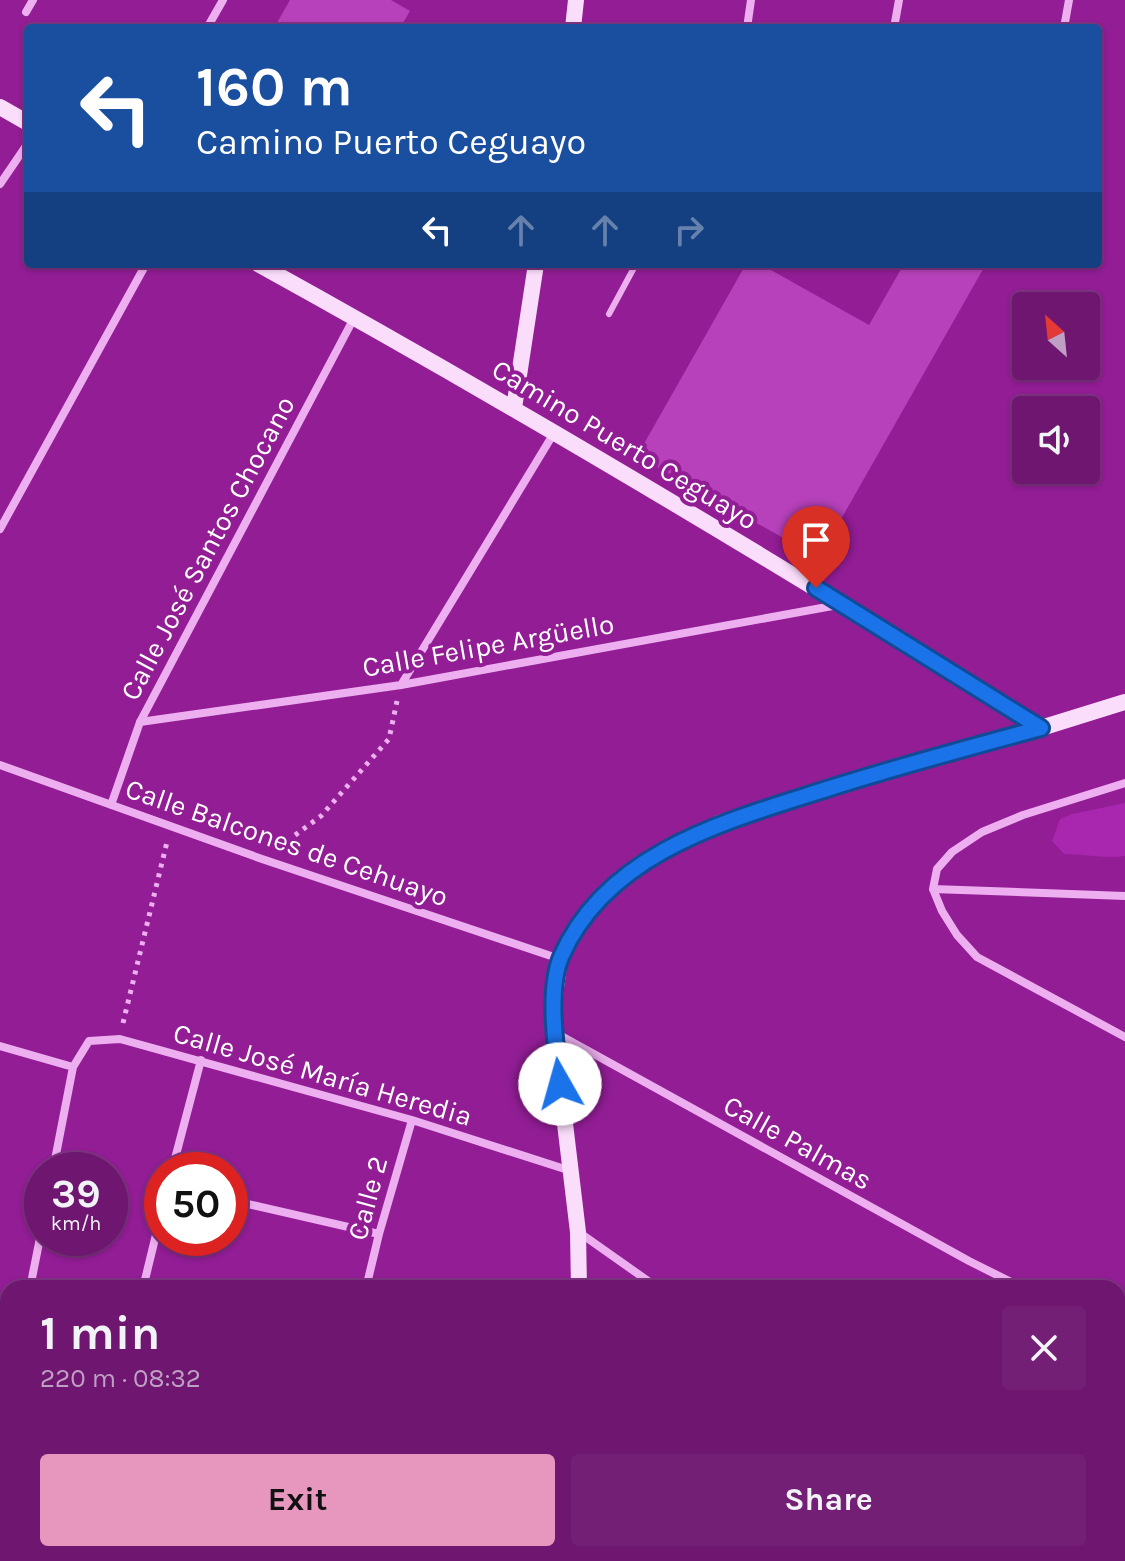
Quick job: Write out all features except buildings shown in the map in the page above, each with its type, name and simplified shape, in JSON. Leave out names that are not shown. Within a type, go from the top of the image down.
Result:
[{"type":"street","points":[[26,12],[33,0]]},
{"type":"street","points":[[209,24],[223,0]]},
{"type":"street","points":[[573,24],[576,0]]},
{"type":"street","points":[[748,24],[751,0]]},
{"type":"street","points":[[895,24],[899,0]]},
{"type":"street","points":[[1065,24],[1069,0]]},
{"type":"street","points":[[0,107],[24,121]]},
{"type":"street","points":[[0,184],[24,149]]},
{"type":"street","points":[[0,529],[144,268]]},
{"type":"street","name":"Camino Puerto Ceguayo","points":[[265,268],[514,408],[843,604],[1041,728]]},
{"type":"street","points":[[514,408],[535,268]]},
{"type":"street","name":"Calle José Santos Chocano","points":[[111,805],[140,722],[355,317]]},
{"type":"street","points":[[401,685],[554,433]]},
{"type":"street","name":"Calle Felipe Argüello","points":[[140,722],[401,685],[843,604]]},
{"type":"street","points":[[579,1280],[572,1171],[554,1032],[555,995],[560,959],[582,921],[609,889],[660,852],[720,823],[872,775],[1125,702]]},
{"type":"street","name":"Calle Balcones de Cehuayo","points":[[0,765],[262,859],[560,959]]},
{"type":"street","points":[[1125,783],[1023,815],[982,832],[952,852],[937,869],[933,889],[957,935],[977,957],[1125,1037]]},
{"type":"street","points":[[933,889],[1125,896]]},
{"type":"street","name":"Calle Palmas","points":[[554,1032],[1007,1280]]},
{"type":"street","name":"Calle José María Heredia","points":[[73,1067],[89,1041],[120,1039],[412,1120],[572,1171]]},
{"type":"street","points":[[0,1046],[73,1067],[56,1152]]},
{"type":"street","points":[[177,1152],[201,1060]]},
{"type":"street","name":"Calle 2","points":[[368,1280],[412,1120]]},
{"type":"street","points":[[248,1204],[379,1234]]},
{"type":"street","points":[[578,1232],[647,1280]]},
{"type":"street","points":[[32,1280],[36,1256]]},
{"type":"street","points":[[145,1280],[151,1256]]},
{"type":"lane","points":[[609,314],[634,268]]},
{"type":"path","points":[[262,859],[321,816],[389,739],[401,685]]},
{"type":"path","points":[[120,1039],[171,826]]},
{"type":"shaded area","points":[[1125,803],[1125,856],[1064,854],[1052,841],[1060,819]]},
{"type":"route","points":[[560,1084],[554,1032],[560,959],[582,921],[609,889],[660,852],[720,823],[872,775],[1041,728],[816,588]]}]
